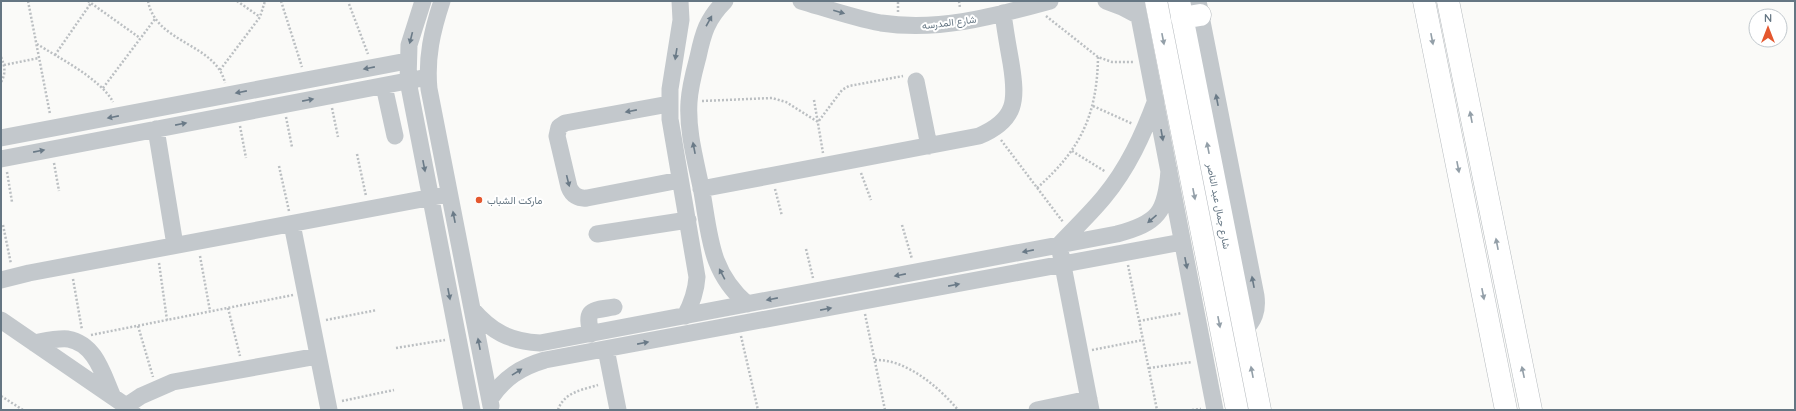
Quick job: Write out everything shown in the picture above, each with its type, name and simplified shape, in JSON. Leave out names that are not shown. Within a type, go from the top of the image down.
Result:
[{"type":"main road","points":[[1156,1],[1237,410]]},
{"type":"main road","points":[[1424,1],[1506,410]]},
{"type":"main road","points":[[1448,1],[1528,409]]},
{"type":"main road","name":"شارع جمال عبد الناصر","points":[[1190,9],[1244,331],[1260,410]]},
{"type":"street","points":[[423,1],[413,30],[407,61],[408,81],[472,410]]},
{"type":"street","points":[[442,1],[431,36],[427,63],[431,102],[491,404]]},
{"type":"street","points":[[680,1],[681,20],[669,104],[671,134],[688,220],[697,277],[696,291],[692,304],[685,316]]},
{"type":"street","points":[[725,1],[715,11],[707,24],[693,77],[689,102],[690,131],[716,262],[728,285],[747,304]]},
{"type":"street","name":"شارع المدرسه","points":[[801,1],[866,19],[904,25],[922,26],[956,23],[1010,8],[1033,6],[1050,1]]},
{"type":"street","points":[[1106,1],[1122,7],[1137,8],[1156,99],[1215,410]]},
{"type":"street","points":[[701,188],[929,146],[979,136],[993,130],[1003,122],[1011,110],[1015,96],[1010,8]]},
{"type":"street","points":[[1,138],[407,61]]},
{"type":"street","points":[[3,158],[428,77]]},
{"type":"street","points":[[916,81],[929,146]]},
{"type":"street","points":[[384,86],[395,136]]},
{"type":"street","points":[[1059,245],[1098,204],[1118,178],[1137,146],[1156,99]]},
{"type":"street","points":[[669,104],[564,123],[559,127],[557,136],[569,187],[574,195],[578,197],[587,198],[680,180]]},
{"type":"street","points":[[156,129],[175,245]]},
{"type":"street","points":[[472,309],[482,321],[509,338],[524,342],[540,343],[1117,234],[1145,225],[1156,216],[1163,206],[1167,192],[1169,170]]},
{"type":"street","points":[[7,278],[449,194]]},
{"type":"street","points":[[597,234],[688,220]]},
{"type":"street","points":[[292,224],[328,407]]},
{"type":"street","points":[[491,404],[508,378],[519,370],[532,364],[1182,242]]},
{"type":"street","points":[[1037,410],[1090,405],[1059,245]]},
{"type":"street","points":[[591,334],[588,319],[590,313],[614,307]]},
{"type":"street","points":[[1,320],[124,404]]},
{"type":"street","points":[[34,343],[67,339],[85,346],[97,361],[124,404]]},
{"type":"street","points":[[556,340],[553,348],[554,352],[559,358]]},
{"type":"street","points":[[606,349],[618,410]]},
{"type":"street","points":[[124,404],[156,388],[190,378],[318,356]]},
{"type":"path","points":[[28,1],[53,128]]},
{"type":"path","points":[[148,1],[155,19],[166,30],[212,61],[220,70],[224,78],[226,95]]},
{"type":"path","points":[[237,1],[260,17]]},
{"type":"path","points":[[220,70],[260,17],[265,1]]},
{"type":"path","points":[[281,1],[306,80]]},
{"type":"path","points":[[54,55],[90,2],[140,38]]},
{"type":"path","points":[[349,4],[373,67]]},
{"type":"path","points":[[1033,6],[1098,57],[1117,63],[1148,62]]},
{"type":"path","points":[[103,88],[155,19]]},
{"type":"path","points":[[36,44],[103,88],[112,101],[117,116]]},
{"type":"path","points":[[1,57],[5,72],[1,82]]},
{"type":"path","points":[[1037,188],[1056,171],[1072,151],[1084,130],[1093,106],[1097,82],[1098,57]]},
{"type":"path","points":[[4,65],[39,58]]},
{"type":"path","points":[[818,122],[842,90],[849,86],[902,76],[916,81]]},
{"type":"path","points":[[330,96],[338,138]]},
{"type":"path","points":[[689,102],[772,98],[786,102],[818,122]]},
{"type":"path","points":[[814,100],[825,165]]},
{"type":"path","points":[[284,105],[292,148]]},
{"type":"path","points":[[1093,106],[1145,129]]},
{"type":"path","points":[[237,114],[246,158]]},
{"type":"path","points":[[993,130],[1071,232]]},
{"type":"path","points":[[51,149],[59,191]]},
{"type":"path","points":[[1072,151],[1118,178]]},
{"type":"path","points":[[357,154],[369,209]]},
{"type":"path","points":[[3,158],[12,202]]},
{"type":"path","points":[[857,159],[871,200]]},
{"type":"path","points":[[279,166],[292,224]]},
{"type":"path","points":[[771,175],[782,216]]},
{"type":"path","points":[[3,225],[7,278]]},
{"type":"path","points":[[902,225],[916,272]]},
{"type":"path","points":[[198,241],[210,312]]},
{"type":"path","points":[[156,249],[167,320]]},
{"type":"path","points":[[806,249],[816,291]]},
{"type":"path","points":[[1126,252],[1157,410]]},
{"type":"path","points":[[71,265],[83,336],[306,292]]},
{"type":"path","points":[[862,302],[885,410]]},
{"type":"path","points":[[228,308],[243,369]]},
{"type":"path","points":[[312,322],[376,310]]},
{"type":"path","points":[[1139,321],[1196,311]]},
{"type":"path","points":[[738,325],[758,410]]},
{"type":"path","points":[[138,326],[156,388]]},
{"type":"path","points":[[396,348],[458,338]]},
{"type":"path","points":[[1080,353],[1143,340]]},
{"type":"path","points":[[875,360],[892,361],[908,368],[946,397],[958,410]]},
{"type":"path","points":[[1149,368],[1205,360]]},
{"type":"path","points":[[558,410],[565,397],[576,391],[612,381]]},
{"type":"path","points":[[328,407],[394,390]]},
{"type":"path","points":[[1,396],[22,410]]},
{"type":"place","name":"ماركت الشباب","points":[[479,200]]}]
